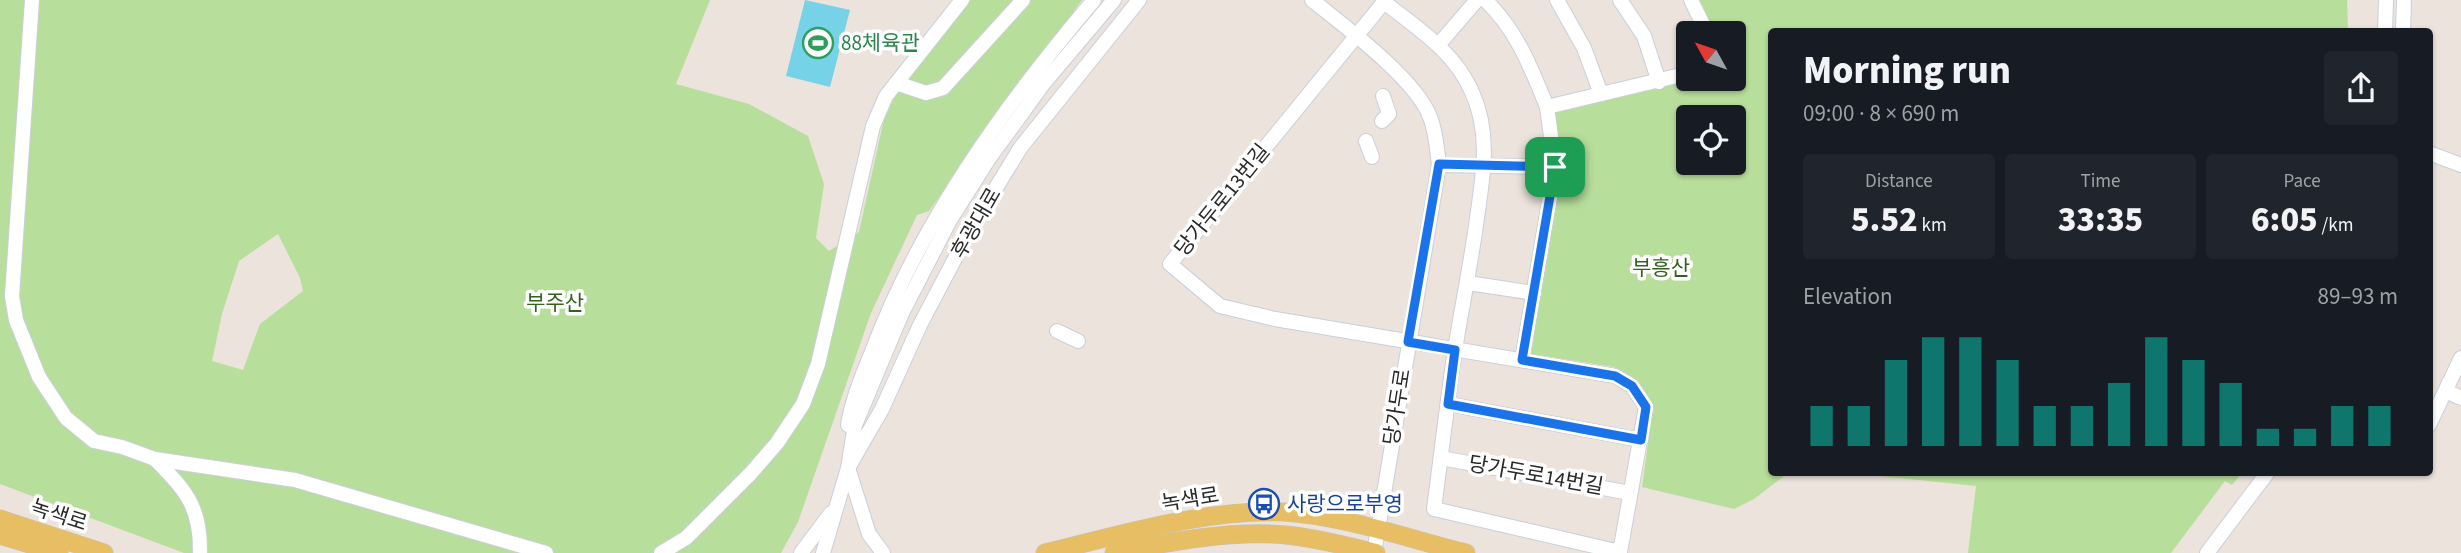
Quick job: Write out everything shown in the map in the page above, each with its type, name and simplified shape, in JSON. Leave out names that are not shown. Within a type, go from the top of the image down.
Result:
[{"type":"main road","name":"녹색로","points":[[1045,553],[1212,517],[1282,512],[1328,518],[1466,553]]},
{"type":"main road","name":"녹색로","points":[[0,519],[104,553]]},
{"type":"main road","name":"녹색로","points":[[0,535],[59,553]]},
{"type":"main road","name":"녹색로","points":[[1114,553],[1212,537],[1283,535],[1329,541],[1375,553]]},
{"type":"street","points":[[32,0],[12,296],[16,320],[39,377],[66,418],[94,441],[122,447],[155,459],[295,480],[546,553]]},
{"type":"street","points":[[661,553],[686,538],[751,473],[777,443],[803,404],[818,363],[873,126],[886,96],[962,0]]},
{"type":"street","points":[[896,83],[926,93],[943,88],[1023,0]]},
{"type":"street","name":"후광대로","points":[[848,468],[848,424],[853,400],[890,303],[942,209],[992,130],[1094,0]]},
{"type":"street","name":"후광대로","points":[[848,468],[855,425],[902,313],[950,220],[988,160],[1044,83],[1114,0]]},
{"type":"street","name":"후광대로","points":[[823,553],[864,422],[908,316],[951,233],[999,157],[1055,82],[1122,0]]},
{"type":"street","name":"후광대로","points":[[848,468],[882,409],[919,325],[977,218],[1021,147],[1139,0]]},
{"type":"street","name":"당가두로","points":[[1312,0],[1386,61],[1412,90],[1430,115],[1437,142],[1439,164],[1375,553]]},
{"type":"street","points":[[1439,44],[1477,0]]},
{"type":"street","points":[[1485,0],[1519,43],[1547,107],[1555,167],[1522,360]]},
{"type":"street","points":[[1557,0],[1584,48],[1601,94]]},
{"type":"street","points":[[1620,0],[1644,36],[1659,82]]},
{"type":"street","points":[[1691,0],[1701,21]]},
{"type":"street","points":[[2385,28],[2386,0]]},
{"type":"street","points":[[2403,28],[2404,0]]},
{"type":"street","points":[[1356,35],[1385,1],[1439,44],[1462,71],[1473,94],[1484,134],[1484,166],[1468,283],[1455,350],[1408,342]]},
{"type":"street","name":"당가두로13번길","points":[[1356,35],[1170,264],[1220,306],[1275,319],[1408,342]]},
{"type":"street","points":[[1547,107],[1676,77]]},
{"type":"street","points":[[1382,121],[1389,114],[1383,96]]},
{"type":"street","points":[[1366,141],[1373,157]]},
{"type":"street","points":[[2433,154],[2461,165]]},
{"type":"street","points":[[1439,164],[1555,167]]},
{"type":"street","points":[[1468,283],[1534,293]]},
{"type":"street","points":[[1057,331],[1078,341]]},
{"type":"street","name":"당가두로14번길","points":[[1455,350],[1615,376],[1632,386],[1646,407],[1620,552],[1434,509],[1455,350]]},
{"type":"street","points":[[2433,417],[2461,358]]},
{"type":"street","points":[[2446,391],[2461,398]]},
{"type":"street","points":[[1448,404],[1641,440]]},
{"type":"street","name":"당가두로14번길","points":[[1441,458],[1630,493]]},
{"type":"street","points":[[155,459],[180,485],[194,506],[200,553]]},
{"type":"street","points":[[848,468],[869,534],[884,553]]},
{"type":"street","points":[[2207,553],[2265,476]]},
{"type":"street","points":[[802,553],[837,503]]},
{"type":"green space","name":"부주산","points":[[0,0],[710,0],[676,84],[749,104],[808,136],[824,184],[816,238],[829,251],[859,232],[884,119],[894,98],[920,60],[971,0],[1082,0],[929,211],[917,215],[871,313],[798,522],[781,553],[184,553],[0,484]],"holes":[[[278,234],[300,278],[303,291],[260,324],[243,370],[212,361],[222,314],[239,261]]]},
{"type":"green space","name":"부흥산","points":[[1697,0],[2347,0],[2348,28],[1768,28],[1768,476],[1784,476],[1754,499],[1734,509],[1642,487],[1652,414],[1637,385],[1614,367],[1531,354],[1561,168],[1552,112],[1676,83],[1676,91],[1746,91],[1746,21],[1708,21]]},
{"type":"green space","points":[[1880,476],[2240,476],[2232,485],[2225,481],[2171,553],[1968,553],[1976,486]]},
{"type":"water","name":"88체육관","points":[[805,0],[850,10],[830,87],[786,76]]},
{"type":"place","name":"88체육관","points":[[818,43]]},
{"type":"place","name":"사랑으로부영","points":[[1264,504]]},
{"type":"route","points":[[1439,164],[1555,167],[1522,360],[1615,376],[1632,386],[1646,407],[1641,440],[1448,404],[1455,350],[1408,342],[1439,164]]}]
